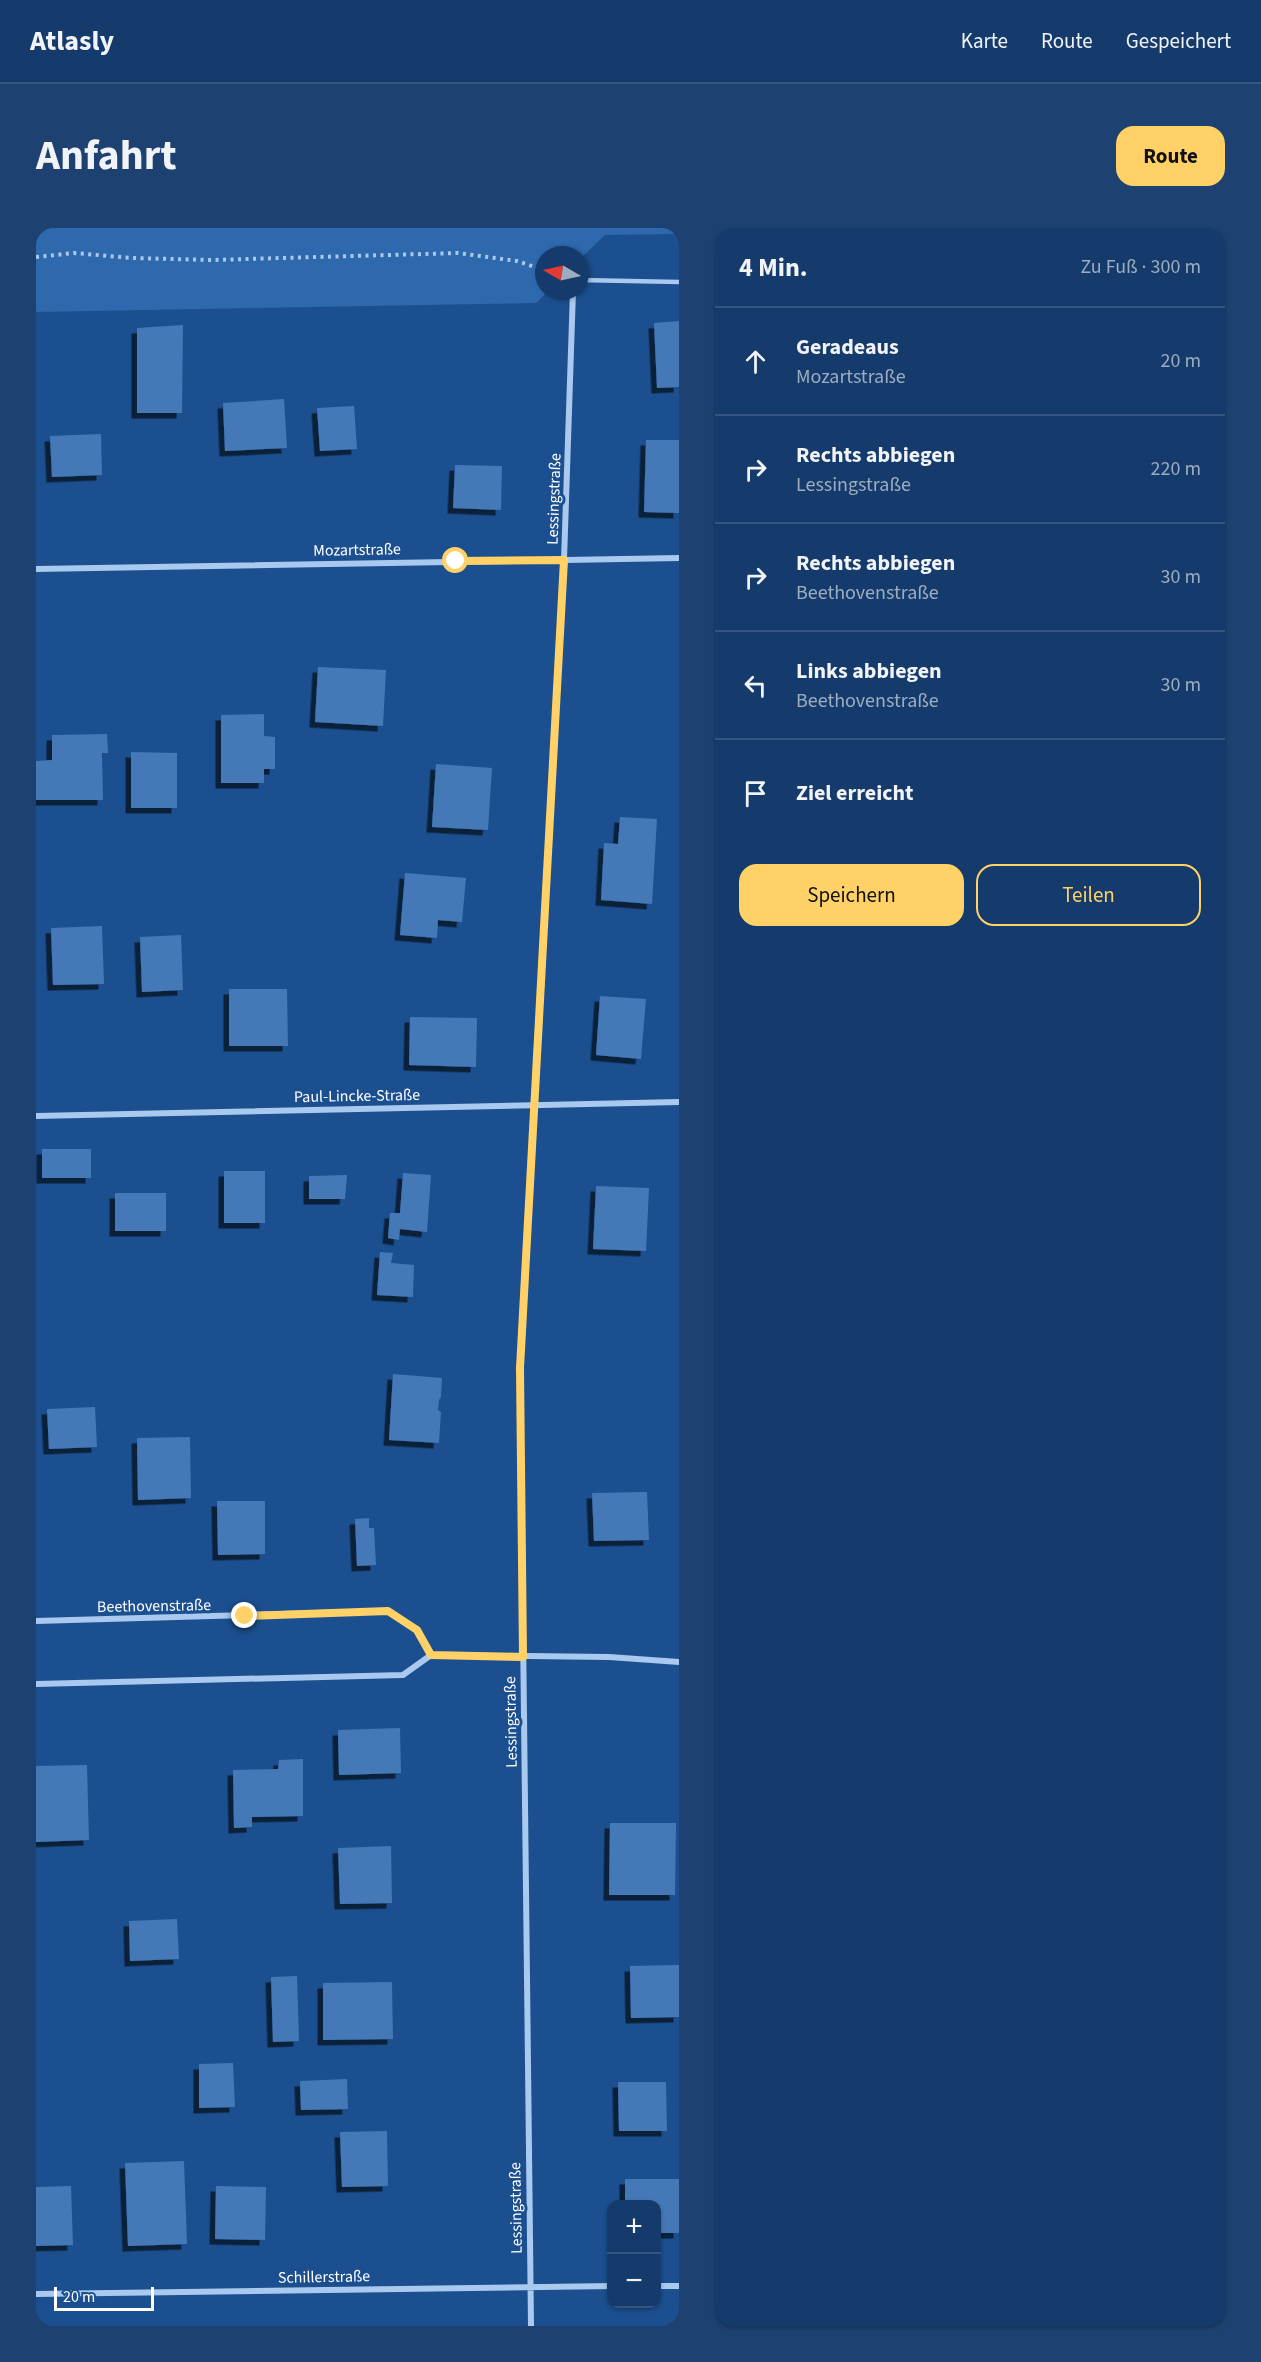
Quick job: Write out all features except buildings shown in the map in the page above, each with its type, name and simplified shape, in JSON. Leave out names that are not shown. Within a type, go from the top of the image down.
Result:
[{"type":"street","name":"Lessingstraße","points":[[531,2326],[520,1368],[564,560],[573,300]]},
{"type":"street","name":"Mozartstraße","points":[[36,569],[679,558]]},
{"type":"street","name":"Paul-Lincke-Straße","points":[[36,1116],[679,1102]]},
{"type":"street","name":"Beethovenstraße","points":[[36,1621],[388,1611],[417,1630],[431,1655]]},
{"type":"street","points":[[36,1684],[403,1675],[431,1655],[609,1657],[679,1662]]},
{"type":"street","name":"Schillerstraße","points":[[36,2294],[607,2286]]},
{"type":"street","points":[[661,2286],[679,2286]]},
{"type":"lane","points":[[589,280],[679,282]]},
{"type":"path","points":[[36,257],[74,253],[132,258],[212,260],[458,253],[517,261],[535,267]]},
{"type":"shaded area","points":[[36,228],[679,228],[679,234],[605,235],[589,250],[589,246],[535,246],[535,300],[539,300],[536,303],[36,312]]},
{"type":"route","points":[[245,1616],[388,1611],[417,1630],[431,1655],[523,1657],[520,1368],[564,560],[456,561]]}]
